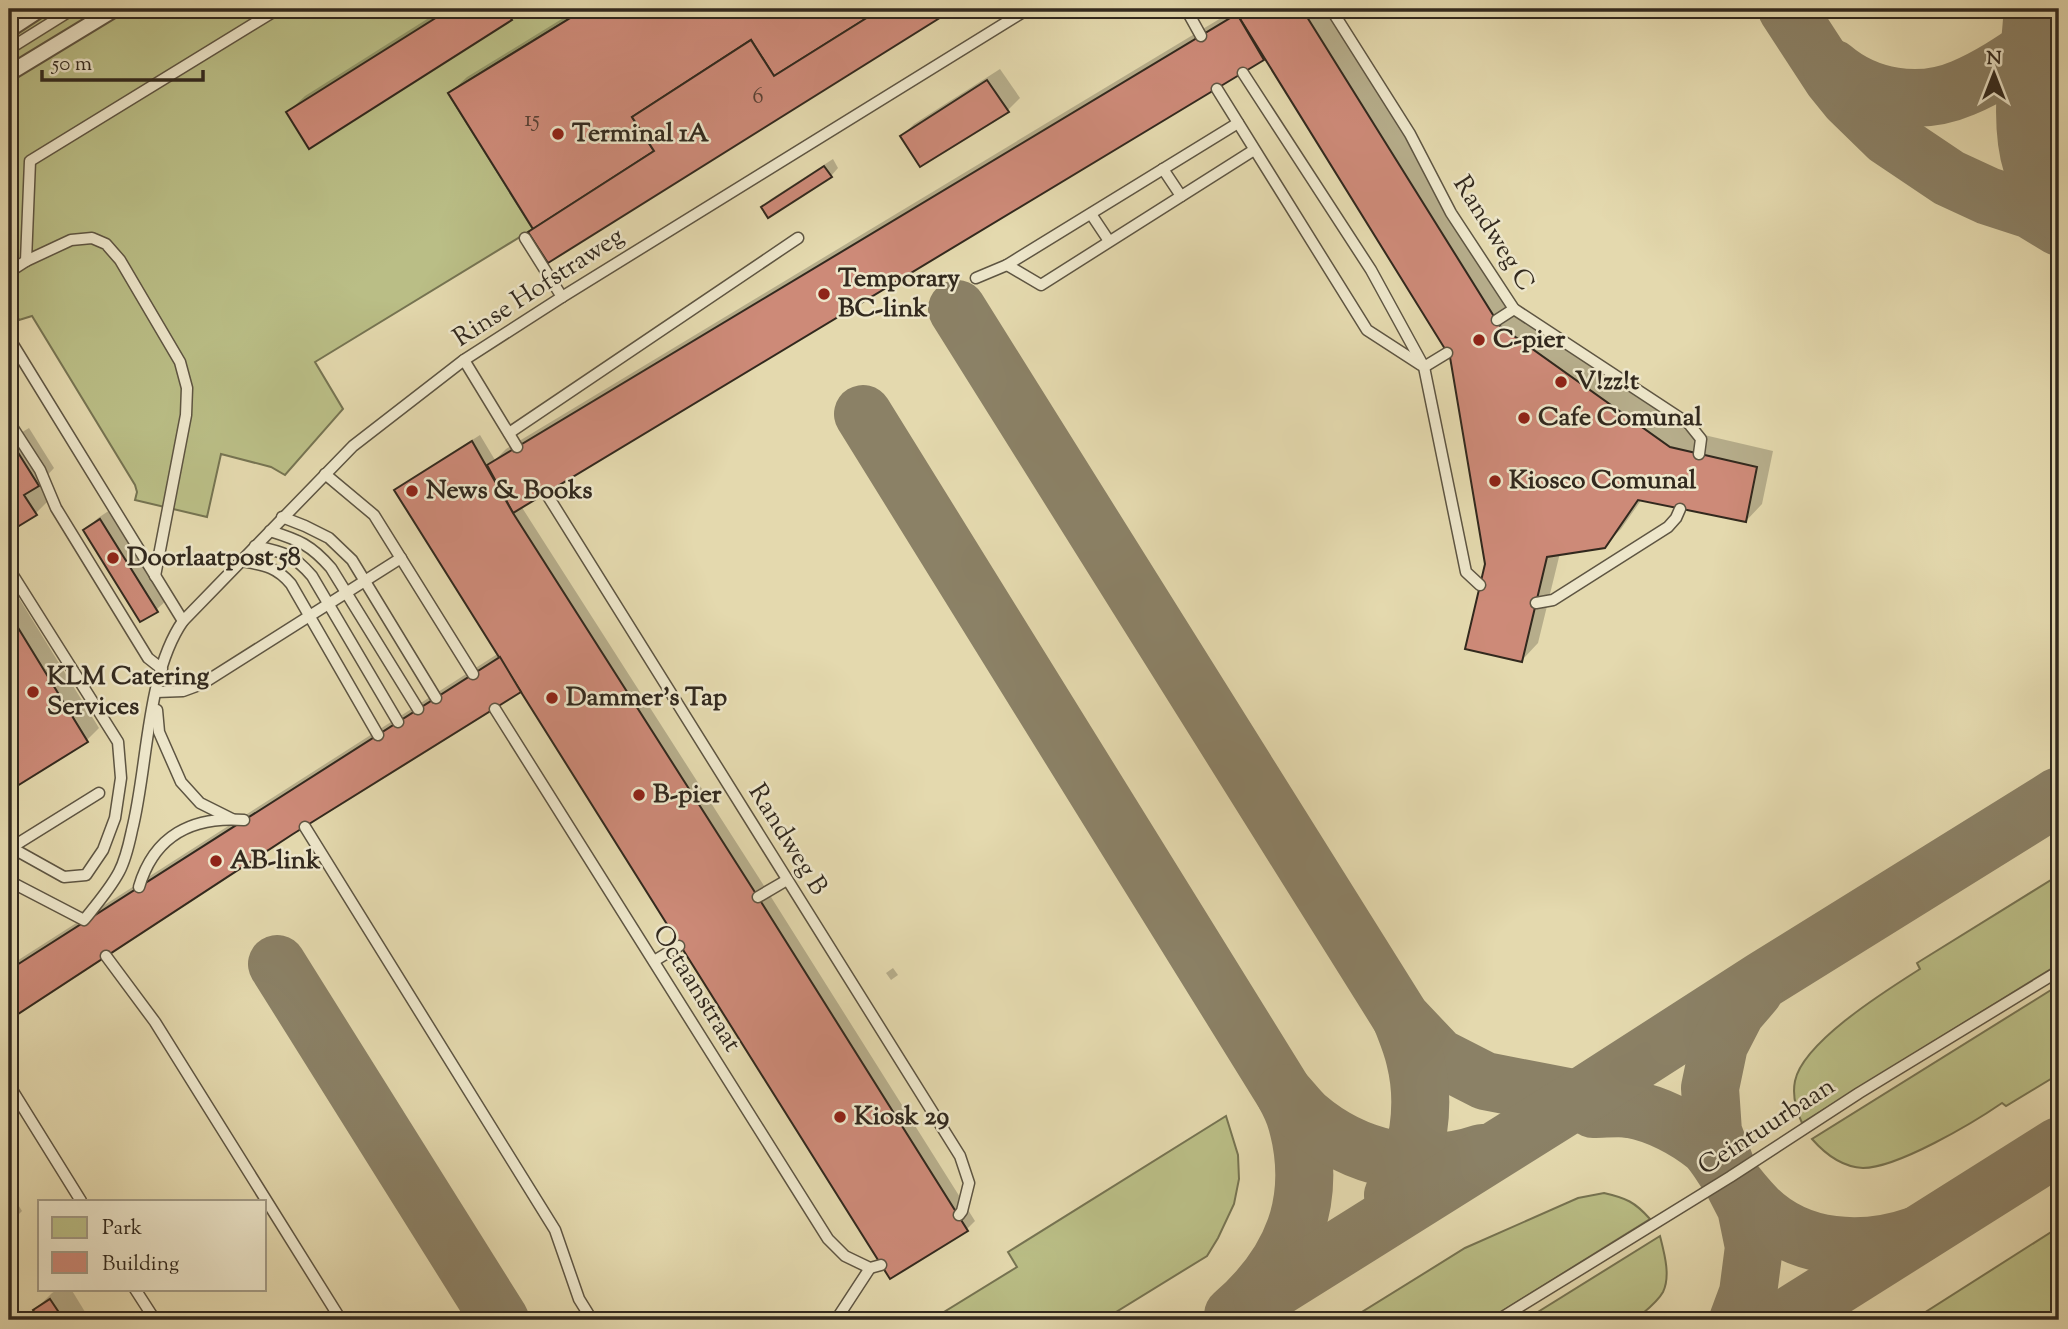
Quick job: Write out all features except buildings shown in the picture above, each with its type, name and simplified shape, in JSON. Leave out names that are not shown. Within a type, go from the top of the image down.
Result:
[{"type":"street","points":[[9,30],[41,9]]},
{"type":"street","points":[[10,70],[115,9]]},
{"type":"lane","points":[[9,49],[73,9]]},
{"type":"lane","points":[[26,261],[30,161],[278,9]]},
{"type":"lane","name":"Rinse Hofstraweg","points":[[9,881],[84,920],[120,871],[138,807],[156,692],[173,635],[183,621],[282,517],[353,446],[464,360],[1028,9]]},
{"type":"lane","points":[[1186,9],[1201,36]]},
{"type":"lane","name":"Randweg C","points":[[1331,9],[1410,134],[1451,213],[1514,309],[1689,424],[1700,439],[1699,454]]},
{"type":"lane","points":[[1243,73],[1371,270],[1424,367],[1466,572],[1480,585]]},
{"type":"lane","points":[[1217,89],[1367,330],[1424,367]]},
{"type":"lane","points":[[976,278],[1007,265],[1238,123]]},
{"type":"lane","points":[[1007,265],[1041,285],[1254,149]]},
{"type":"lane","points":[[1163,169],[1181,196]]},
{"type":"lane","points":[[1091,214],[1109,242]]},
{"type":"lane","points":[[9,272],[71,240],[92,238],[106,244],[120,260],[180,362],[187,388],[186,415],[155,576]]},
{"type":"lane","points":[[525,238],[562,297]]},
{"type":"lane","points":[[509,433],[799,238]]},
{"type":"lane","points":[[1497,320],[1514,309]]},
{"type":"lane","points":[[9,338],[183,621]]},
{"type":"lane","points":[[1424,367],[1447,353]]},
{"type":"lane","points":[[464,360],[517,447]]},
{"type":"lane","points":[[9,422],[40,470],[56,508],[148,657],[162,669]]},
{"type":"lane","points":[[325,474],[374,515],[473,674]]},
{"type":"lane","name":"Randweg B","points":[[546,493],[960,1156],[969,1183],[959,1215]]},
{"type":"lane","points":[[1536,603],[1553,600],[1668,527],[1680,509]]},
{"type":"lane","points":[[282,517],[330,538],[352,560],[436,698]]},
{"type":"lane","points":[[270,531],[296,539],[316,551],[331,568],[418,709]]},
{"type":"lane","points":[[255,546],[282,552],[299,561],[312,576],[398,722]]},
{"type":"lane","points":[[156,692],[183,691],[202,684],[401,558]]},
{"type":"lane","points":[[241,561],[269,567],[282,573],[291,584],[378,734]]},
{"type":"lane","points":[[9,569],[118,742],[121,778],[115,818],[103,850],[86,875],[64,877],[10,849]]},
{"type":"lane","name":"Rinse Hofstraweg","points":[[156,692],[159,732],[181,782],[200,803],[232,819]]},
{"type":"lane","name":"Octaanstraat","points":[[495,709],[828,1239],[845,1256],[870,1268]]},
{"type":"lane","points":[[10,849],[99,793]]},
{"type":"lane","name":"Rinse Hofstraweg","points":[[139,887],[143,872],[161,844],[187,827],[232,819],[244,820]]},
{"type":"lane","points":[[305,827],[555,1230],[579,1299],[592,1320]]},
{"type":"lane","points":[[758,897],[787,880]]},
{"type":"lane","points":[[654,961],[679,946]]},
{"type":"lane","points":[[106,956],[155,1022],[341,1320]]},
{"type":"lane","name":"Ceintuurbaan","points":[[1498,1320],[2059,971]]},
{"type":"lane","points":[[9,1085],[80,1200]]},
{"type":"lane","points":[[836,1320],[870,1268],[881,1265]]},
{"type":"lane","points":[[136,1290],[155,1320]]},
{"type":"green space","points":[[32,9],[585,9],[448,93],[533,229],[315,362],[343,409],[285,475],[271,467],[221,454],[207,517],[135,500],[135,485],[32,316],[19,320],[9,301],[9,23]]},
{"type":"green space","points":[[2059,875],[2059,964],[1802,1123],[1795,1103],[1795,1081],[1801,1066],[1829,1034],[1868,1003],[1920,969],[1917,963]]},
{"type":"green space","points":[[2059,985],[2059,1074],[2006,1106],[2002,1103],[1934,1143],[1878,1166],[1863,1168],[1841,1163],[1812,1139]]},
{"type":"green space","points":[[1226,1116],[1238,1155],[1239,1179],[1234,1204],[1207,1256],[1103,1320],[931,1320],[1017,1267],[1008,1252]]},
{"type":"green space","points":[[1604,1193],[1630,1202],[1650,1219],[1488,1320],[1349,1320],[1465,1248],[1578,1198]]},
{"type":"green space","points":[[2059,1227],[2059,1320],[1913,1320]]},
{"type":"green space","points":[[1660,1236],[1666,1264],[1665,1286],[1657,1300],[1635,1320],[1525,1320]]},
{"type":"taxiway","points":[[1787,9],[1832,78],[1849,99],[1888,137],[1949,178],[1988,196],[2031,210],[2059,227]]},
{"type":"taxiway","points":[[2032,20],[2025,112],[2028,148],[2032,165],[2059,212]]},
{"type":"taxiway","points":[[1832,68],[1877,93],[1911,98],[1929,97],[1946,94],[1976,82],[2059,30]]},
{"type":"taxiway","points":[[957,309],[1401,1018],[1438,1057],[1485,1081],[1630,1109]]},
{"type":"taxiway","points":[[863,414],[1293,1111],[1303,1151],[1304,1178],[1302,1204],[1295,1228],[1285,1252],[1271,1274],[1233,1315]]},
{"type":"taxiway","points":[[1262,1297],[2059,796]]},
{"type":"taxiway","points":[[277,964],[500,1320]]},
{"type":"taxiway","points":[[1738,1320],[1748,1293],[1754,1247],[1746,1208],[1730,1177],[1713,1132],[1710,1088],[1719,1045],[1736,1012],[1754,991]]},
{"type":"taxiway","points":[[1393,1195],[1415,1147],[1420,1112],[1415,1059],[1401,1018]]},
{"type":"taxiway","points":[[1284,1093],[1303,1114],[1325,1131],[1346,1143],[1390,1159],[1436,1162],[1482,1153]]},
{"type":"taxiway","points":[[1593,1109],[1621,1108],[1640,1111],[1661,1118],[1690,1134],[1710,1149],[1757,1209],[1774,1223],[1812,1241],[1833,1245],[1875,1245],[1917,1235]]},
{"type":"taxiway","points":[[1783,1320],[2059,1146]]},
{"type":"place","name":"Terminal 1A","points":[[558,134]]},
{"type":"place","name":"Temporary BC-link","points":[[824,294]]},
{"type":"place","name":"C-pier","points":[[1479,340]]},
{"type":"place","name":"V!zz!t","points":[[1561,382]]},
{"type":"place","name":"Cafe Comunal","points":[[1524,418]]},
{"type":"place","name":"Kiosco Comunal","points":[[1495,481]]},
{"type":"place","name":"News & Books","points":[[412,491]]},
{"type":"place","name":"Doorlaatpost 58","points":[[113,558]]},
{"type":"place","name":"KLM Catering Services","points":[[33,692]]},
{"type":"place","name":"Dammer's Tap","points":[[552,698]]},
{"type":"place","name":"B-pier","points":[[639,795]]},
{"type":"place","name":"AB-link","points":[[216,861]]},
{"type":"place","name":"Kiosk 29","points":[[840,1117]]}]
